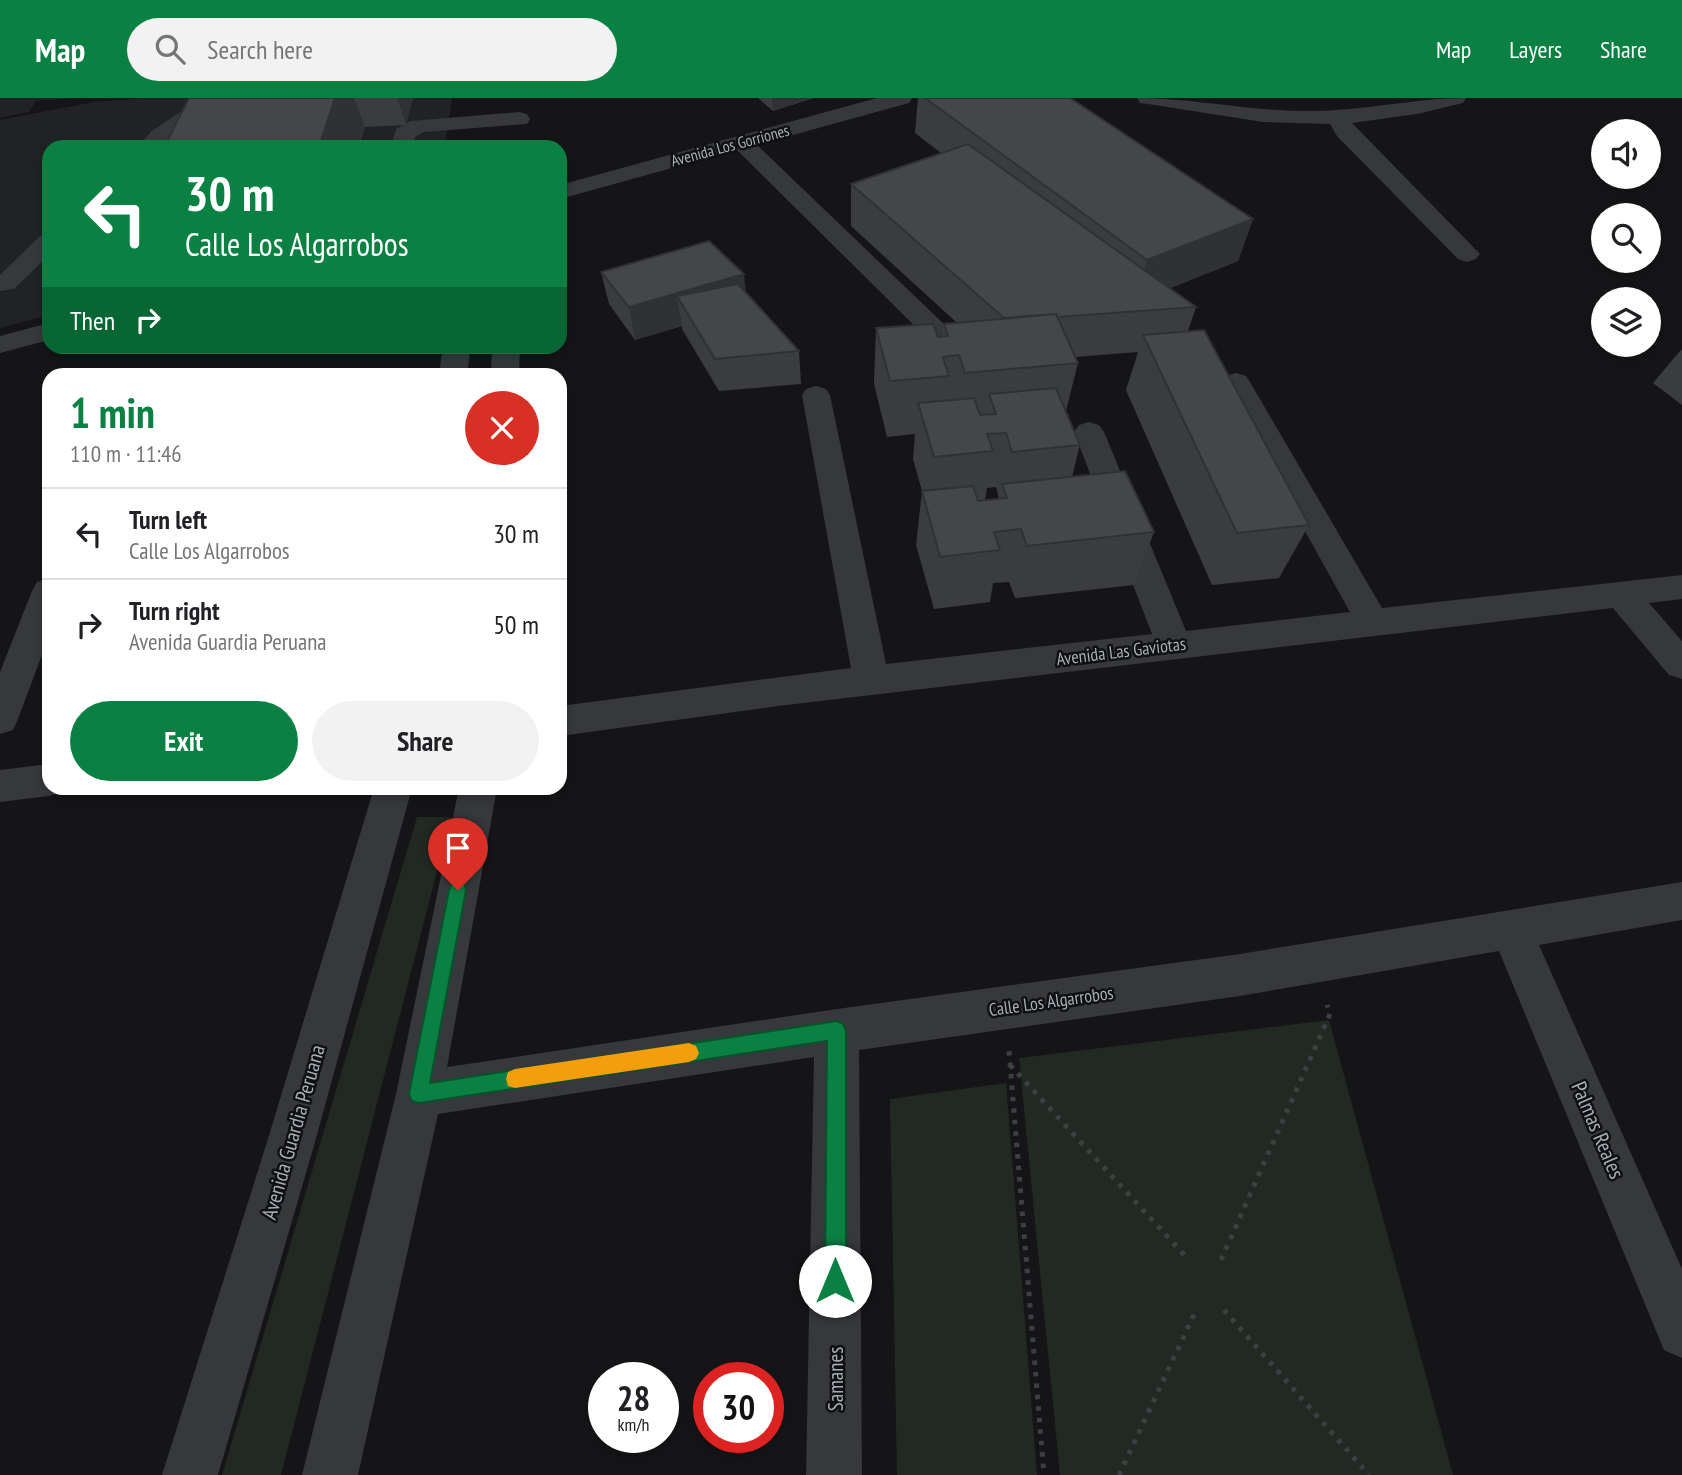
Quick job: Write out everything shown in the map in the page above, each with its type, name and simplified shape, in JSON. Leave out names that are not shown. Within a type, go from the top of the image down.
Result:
[{"type":"street","points":[[155,140],[215,98]]},
{"type":"street","name":"Avenida Los Gorriones","points":[[567,190],[901,98]]},
{"type":"street","points":[[1148,98],[1207,111],[1286,119],[1338,118],[1419,109],[1455,98]]},
{"type":"street","points":[[479,140],[482,109]]},
{"type":"street","points":[[403,140],[404,134],[419,126],[482,109],[520,109],[518,140]]},
{"type":"street","points":[[1338,118],[1345,131],[1467,254]]},
{"type":"street","points":[[741,142],[960,355]]},
{"type":"street","points":[[5,284],[42,248]]},
{"type":"street","points":[[0,345],[42,333]]},
{"type":"street","points":[[1236,382],[1373,621]]},
{"type":"street","points":[[816,396],[871,681]]},
{"type":"street","points":[[1089,432],[1174,645]]},
{"type":"street","name":"Avenida Las Gaviotas","points":[[567,720],[1373,621],[1682,587]]},
{"type":"street","points":[[1621,594],[1682,666]]},
{"type":"street","points":[[0,719],[42,610]]},
{"type":"street","points":[[0,786],[42,781]]},
{"type":"street","name":"Avenida Guardia Peruana","points":[[190,1475],[291,1142],[391,795]]},
{"type":"street","points":[[330,1475],[419,1094],[477,795]]},
{"type":"street","name":"Calle Los Algarrobos","points":[[419,1094],[1308,963],[1682,901]]},
{"type":"street","name":"Palmas Reales","points":[[1511,929],[1639,1225],[1682,1332]]},
{"type":"street","name":"Samanes","points":[[834,1475],[837,1031]]},
{"type":"path","points":[[1222,1260],[1331,1014],[1308,963]]},
{"type":"path","points":[[1005,1008],[1044,1475]]},
{"type":"path","points":[[1010,1065],[1187,1258]]},
{"type":"path","points":[[1119,1475],[1197,1308]]},
{"type":"path","points":[[1224,1310],[1369,1475]]},
{"type":"shaded area","points":[[0,98],[74,98],[36,101],[29,112],[0,118]]},
{"type":"shaded area","points":[[145,98],[452,98],[446,140],[42,140],[42,317],[0,328],[0,120],[94,102]]},
{"type":"shaded area","points":[[417,817],[451,817],[281,1475],[222,1475]]},
{"type":"shaded area","points":[[1329,1020],[1453,1475],[1060,1475],[1019,1058]]},
{"type":"shaded area","points":[[1006,1083],[1037,1475],[897,1475],[890,1099]]},
{"type":"building","points":[[189,98],[335,98],[321,140],[168,140]]},
{"type":"building","points":[[925,98],[1070,98],[1253,219],[1147,260]]},
{"type":"building","points":[[968,144],[1196,307],[1004,318],[851,184]]},
{"type":"building","points":[[709,241],[744,274],[629,307],[601,272]]},
{"type":"building","points":[[738,284],[799,351],[715,359],[677,296]]},
{"type":"building","points":[[1056,314],[1078,363],[965,373],[959,355],[943,357],[949,376],[890,381],[876,328],[933,324],[938,337],[948,336],[944,324]]},
{"type":"building","points":[[1204,330],[1309,525],[1237,533],[1143,335]]},
{"type":"building","points":[[1056,388],[1080,445],[1012,452],[1006,433],[987,434],[993,451],[934,457],[918,403],[974,398],[980,415],[996,414],[989,394]]},
{"type":"building","points":[[1125,471],[1154,532],[1027,546],[1021,529],[994,532],[1000,550],[940,557],[922,491],[973,486],[978,501],[1007,498],[1002,484]]},
{"type":"slow traffic","points":[[515,1079],[689,1053]]},
{"type":"route","points":[[458,890],[419,1094],[837,1031],[835,1281]]}]
